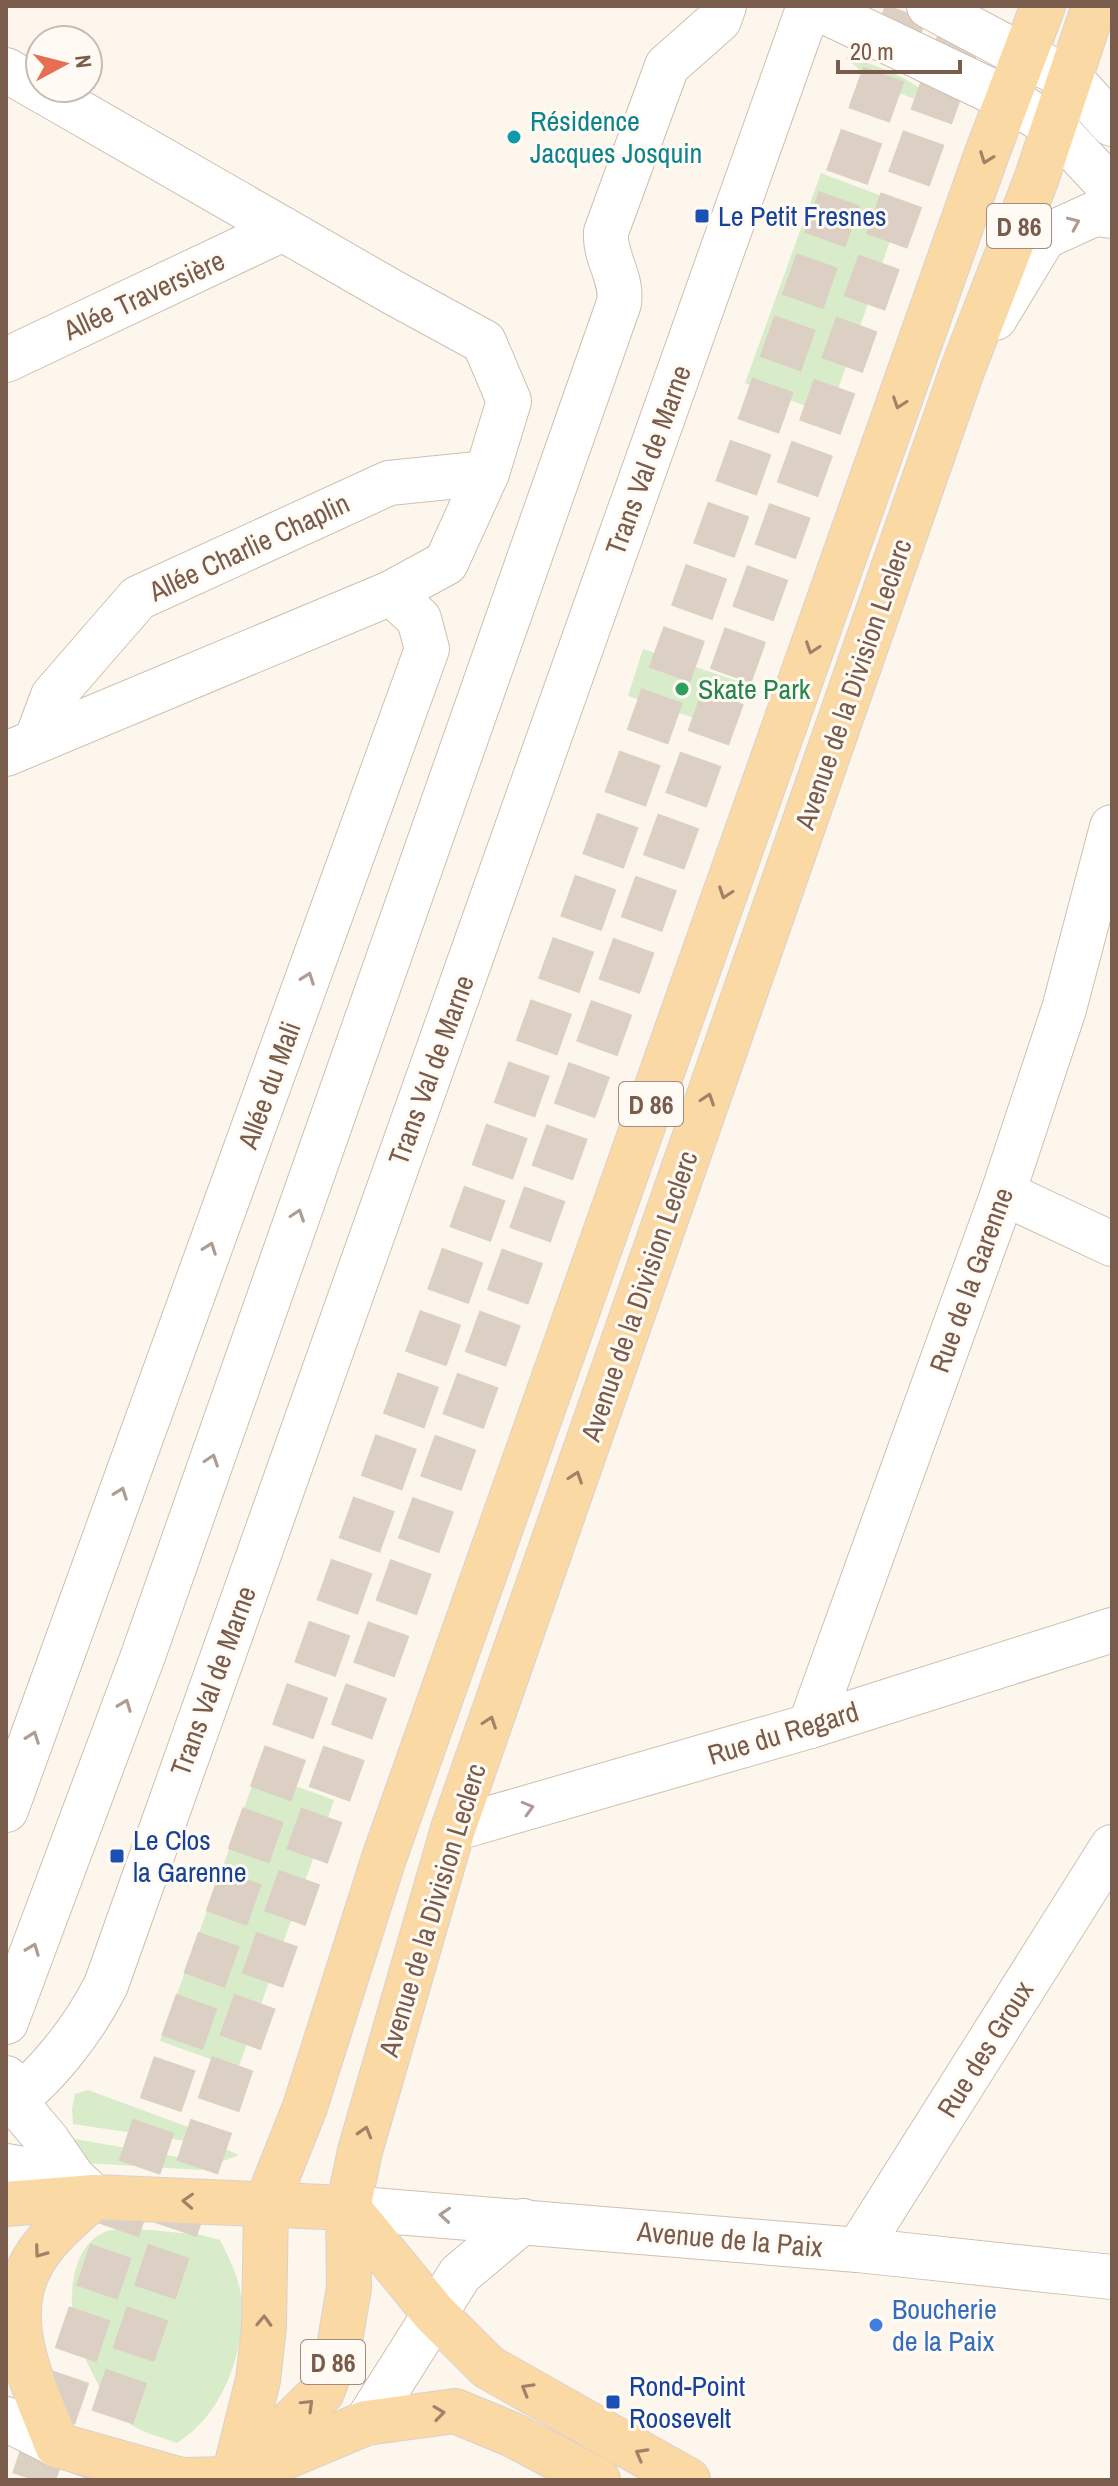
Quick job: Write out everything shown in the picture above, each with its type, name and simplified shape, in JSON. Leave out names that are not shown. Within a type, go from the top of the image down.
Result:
[{"type":"main road","name":"Avenue de la Division Leclerc","points":[[266,2205],[305,2107],[383,1861],[1043,6]]},
{"type":"main road","name":"Avenue de la Division Leclerc","points":[[232,2480],[322,2392],[339,2347],[349,2288],[348,2208],[360,2151],[453,1829],[962,371],[1026,209],[1094,6]]},
{"type":"main road","points":[[84,2187],[58,2229],[37,2254],[27,2272],[20,2297],[19,2320],[23,2346],[34,2386],[57,2445],[181,2480],[232,2480],[366,2423],[455,2411],[513,2435],[598,2480]]},
{"type":"main road","points":[[6,2204],[84,2187],[266,2205],[348,2208],[434,2313],[488,2367],[688,2480]]},
{"type":"main road","points":[[232,2480],[258,2380],[264,2327],[266,2205]]},
{"type":"street","points":[[6,2022],[144,1653],[619,303],[621,294],[605,243],[606,232],[667,66],[719,20],[724,6]]},
{"type":"street","points":[[811,6],[1008,99],[1054,127],[1112,189]]},
{"type":"street","name":"Trans Val de Marne","points":[[9,2095],[73,2039],[90,2018],[106,1985],[811,6]]},
{"type":"street","points":[[929,6],[1070,78],[1112,124]]},
{"type":"street","points":[[15,84],[484,342],[509,401],[487,473],[446,563],[391,593]]},
{"type":"street","points":[[962,371],[1044,237],[1094,214],[1112,216]]},
{"type":"street","name":"Allée Traversière","points":[[6,360],[283,229]]},
{"type":"street","name":"Allée Charlie Chaplin","points":[[21,748],[53,696],[138,598],[389,483],[487,473]]},
{"type":"street","name":"Allée Charlie Chaplin","points":[[21,748],[391,593]]},
{"type":"street","name":"Allée du Mali","points":[[6,1810],[427,649],[419,619],[391,593]]},
{"type":"street","name":"Rue de la Garenne","points":[[810,1726],[1003,1193],[1064,1009],[1112,827]]},
{"type":"street","points":[[1003,1193],[1112,1244]]},
{"type":"street","name":"Rue du Regard","points":[[453,1829],[810,1726],[1112,1630]]},
{"type":"street","name":"Rue des Groux","points":[[858,2250],[1112,1847]]},
{"type":"street","points":[[9,2095],[84,2187]]},
{"type":"street","points":[[6,2166],[84,2187]]},
{"type":"street","name":"Avenue de la Paix","points":[[348,2208],[858,2250],[1112,2277]]},
{"type":"street","points":[[366,2423],[460,2274],[523,2221]]},
{"type":"street","points":[[6,2419],[57,2445]]},
{"type":"green space","points":[[845,57],[898,75],[943,107],[891,89]]},
{"type":"green space","points":[[821,173],[903,204],[829,415],[745,383]]},
{"type":"green space","name":"Skate Park","points":[[643,649],[737,681],[721,727],[628,696]]},
{"type":"green space","points":[[257,1772],[334,1800],[238,2069],[160,2041]]},
{"type":"green space","points":[[88,2090],[199,2131],[200,2140],[186,2141],[73,2124],[75,2094]]},
{"type":"green space","points":[[75,2139],[189,2159],[207,2158],[220,2147],[239,2155],[200,2170],[86,2163],[59,2143]]},
{"type":"green space","points":[[151,2230],[220,2240],[241,2295],[239,2343],[227,2382],[206,2417],[177,2443],[137,2428],[117,2412],[87,2362],[72,2311],[76,2270],[87,2246],[108,2231]]},
{"type":"tunnel","points":[[33,2480],[179,2051],[908,6]]},
{"type":"tunnel","points":[[91,2480],[231,2068],[971,6]]},
{"type":"place","name":"Résidence Jacques Josquin","points":[[514,137]]},
{"type":"place","name":"Le Petit Fresnes","points":[[702,216]]},
{"type":"place","name":"Skate Park","points":[[682,689]]},
{"type":"place","name":"Le Clos la Garenne","points":[[117,1856]]},
{"type":"place","name":"Boucherie de la Paix","points":[[876,2325]]},
{"type":"place","name":"Rond-Point Roosevelt","points":[[613,2402]]}]
